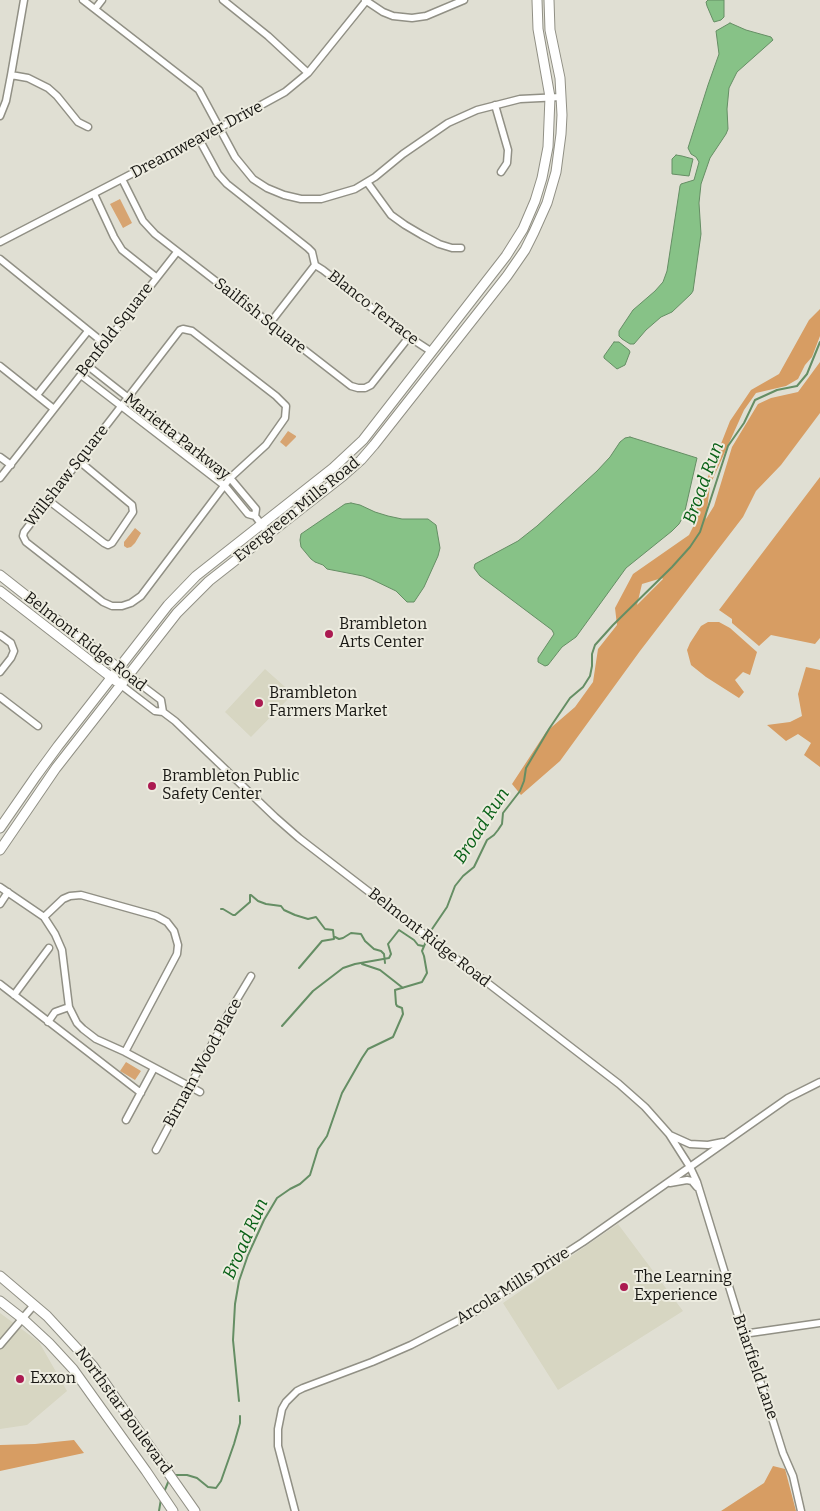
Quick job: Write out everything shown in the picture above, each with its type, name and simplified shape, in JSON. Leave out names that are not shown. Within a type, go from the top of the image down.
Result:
[{"type":"main road","name":"Evergreen Mills Road","points":[[0,828],[36,776],[168,605],[196,576],[347,456],[369,433],[506,256],[523,229],[535,201],[544,167],[549,134],[550,97],[538,29],[537,0]]},
{"type":"main road","name":"Evergreen Mills Road","points":[[0,850],[56,768],[186,603],[209,581],[343,476],[374,445],[507,276],[525,250],[542,216],[556,172],[561,134],[560,78],[550,30],[549,0]]},
{"type":"main road","name":"Belmont Ridge Road","points":[[0,575],[128,675]]},
{"type":"main road","name":"Belmont Ridge Road","points":[[0,590],[121,685]]},
{"type":"main road","name":"Northstar Boulevard","points":[[0,1276],[64,1334],[93,1366],[195,1511]]},
{"type":"main road","name":"Northstar Boulevard","points":[[0,1301],[49,1343],[72,1369],[173,1511]]},
{"type":"street","points":[[0,116],[6,101],[12,75],[24,0]]},
{"type":"street","points":[[83,0],[199,90],[235,157],[253,179],[267,188],[300,199],[321,199],[355,189],[375,177],[403,154],[448,123],[477,110],[520,99],[561,97]]},
{"type":"street","points":[[95,9],[102,0]]},
{"type":"street","points":[[224,0],[268,36],[308,73]]},
{"type":"street","points":[[365,0],[393,16],[412,18],[426,16],[464,0]]},
{"type":"street","name":"Dreamweaver Drive","points":[[0,242],[220,128],[285,92],[308,73],[365,0]]},
{"type":"street","points":[[12,75],[28,78],[44,85],[57,96],[78,122],[88,127]]},
{"type":"street","points":[[495,105],[508,150],[507,163],[501,172]]},
{"type":"street","points":[[199,139],[222,180],[312,252],[315,264],[270,323]]},
{"type":"street","name":"Sailfish Square","points":[[122,179],[143,221],[150,229],[176,252],[351,386],[365,388],[371,385],[408,337]]},
{"type":"street","points":[[367,182],[391,214],[405,225],[439,244],[452,248],[461,248]]},
{"type":"street","points":[[94,194],[122,250],[156,277]]},
{"type":"street","name":"Benfold Square","points":[[0,478],[176,252]]},
{"type":"street","points":[[0,259],[105,344]]},
{"type":"street","name":"Blanco Terrace","points":[[315,264],[408,337],[432,352]]},
{"type":"street","name":"Willshaw Square","points":[[183,329],[192,331],[261,384],[286,406],[285,418],[266,445],[230,478],[141,596],[131,603],[122,606],[112,606],[103,602],[24,540],[24,532],[122,405],[180,330],[183,329]]},
{"type":"street","points":[[38,395],[88,331]]},
{"type":"street","points":[[0,366],[54,409]]},
{"type":"street","name":"Marietta Parkway","points":[[88,366],[230,478],[256,509],[254,516]]},
{"type":"street","name":"Marietta Parkway","points":[[81,374],[225,486],[248,514],[254,516],[269,534]]},
{"type":"street","points":[[0,456],[11,465]]},
{"type":"street","points":[[48,500],[104,544],[112,543],[133,512],[132,505],[78,461]]},
{"type":"street","points":[[0,635],[11,643],[14,651],[0,672]]},
{"type":"street","name":"Belmont Ridge Road","points":[[128,675],[161,700],[163,712]]},
{"type":"street","name":"Belmont Ridge Road","points":[[121,685],[155,711],[163,712],[186,730],[286,827],[414,928],[619,1084],[644,1107],[668,1134],[690,1167]]},
{"type":"street","points":[[0,697],[38,726]]},
{"type":"street","points":[[0,886],[44,917],[55,934],[62,950],[69,1007],[78,1023],[90,1035],[104,1043],[125,1052],[200,1092]]},
{"type":"street","points":[[0,904],[8,892]]},
{"type":"street","points":[[44,917],[63,900],[70,896],[81,894],[156,916],[166,922],[174,932],[178,945],[177,954],[125,1052]]},
{"type":"street","points":[[14,995],[49,948]]},
{"type":"street","name":"Birnam Wood Place","points":[[156,1150],[227,1016],[251,976]]},
{"type":"street","points":[[0,984],[141,1093]]},
{"type":"street","points":[[48,1022],[55,1012],[69,1007]]},
{"type":"street","points":[[126,1120],[154,1068]]},
{"type":"street","name":"Arcola Mills Drive","points":[[295,1511],[278,1446],[278,1422],[282,1409],[291,1397],[303,1388],[395,1352],[471,1314],[583,1242],[788,1098],[820,1082]]},
{"type":"street","points":[[668,1134],[682,1141],[699,1145],[708,1145],[726,1140]]},
{"type":"street","name":"Briarfield Lane","points":[[690,1167],[699,1188],[743,1334],[783,1453],[793,1476],[801,1511]]},
{"type":"street","points":[[664,1185],[687,1180],[699,1188]]},
{"type":"street","points":[[0,1345],[34,1305]]},
{"type":"street","points":[[743,1334],[820,1323]]},
{"type":"shaded area","points":[[708,0],[724,0],[724,17],[721,20],[714,22],[707,6],[706,2]]},
{"type":"shaded area","points":[[730,23],[771,37],[773,40],[737,72],[729,88],[728,129],[710,158],[701,184],[699,203],[701,234],[693,291],[672,312],[661,317],[646,330],[634,344],[630,344],[619,336],[619,331],[633,310],[663,282],[667,271],[680,186],[694,180],[699,162],[688,148],[719,54],[716,31]]},
{"type":"shaded area","points":[[676,155],[693,159],[689,176],[672,174],[672,159]]},
{"type":"shaded area","points":[[120,199],[132,223],[123,228],[110,204]]},
{"type":"shaded area","points":[[820,309],[820,336],[812,357],[805,365],[798,379],[786,386],[756,393],[744,410],[710,485],[706,519],[714,506],[732,447],[758,404],[771,398],[798,392],[820,362],[820,413],[781,465],[756,491],[743,517],[640,651],[560,761],[521,795],[512,784],[546,732],[575,707],[593,682],[598,649],[617,625],[615,608],[633,574],[689,535],[693,527],[698,502],[730,421],[751,390],[779,374],[809,320]],"holes":[[[663,579],[637,605],[642,584]]]},
{"type":"shaded area","points":[[614,342],[619,342],[630,352],[625,365],[617,369],[604,358]]},
{"type":"shaded area","points":[[288,431],[296,437],[286,447],[280,442]]},
{"type":"shaded area","points":[[630,437],[697,458],[684,515],[672,531],[626,568],[576,637],[562,647],[548,665],[545,666],[538,662],[538,658],[554,634],[552,630],[480,576],[474,568],[475,564],[518,541],[537,526],[597,471],[620,442]]},
{"type":"shaded area","points":[[820,477],[820,638],[815,644],[771,635],[759,646],[732,623],[732,619],[719,610]]},
{"type":"shaded area","points":[[351,503],[402,519],[428,519],[436,525],[440,548],[438,556],[424,587],[414,602],[407,602],[396,591],[371,579],[327,569],[311,559],[301,547],[301,534],[345,504]]},
{"type":"shaded area","points":[[135,528],[141,533],[135,543],[127,548],[124,546],[124,542]]},
{"type":"shaded area","points":[[708,622],[719,622],[730,628],[757,652],[750,675],[743,672],[735,680],[744,692],[739,698],[691,665],[687,650],[701,626]]},
{"type":"shaded area","points":[[806,667],[820,670],[820,767],[804,755],[811,743],[798,734],[786,741],[767,725],[790,722],[802,716],[798,694]]},
{"type":"shaded area","name":"Brambleton Farmers Market","points":[[265,669],[293,694],[251,737],[225,712]]},
{"type":"shaded area","points":[[126,1062],[141,1071],[135,1080],[120,1071]]},
{"type":"shaded area","points":[[618,1224],[683,1311],[558,1390],[503,1303]]},
{"type":"shaded area","points":[[0,1313],[39,1342],[67,1391],[27,1425],[0,1429]]},
{"type":"shaded area","points":[[74,1440],[84,1453],[0,1471],[0,1445]]},
{"type":"shaded area","points":[[773,1466],[785,1469],[796,1511],[721,1511],[764,1483]]},
{"type":"waterway","name":"Broad Run","points":[[428,935],[447,907],[455,886],[474,867],[487,840],[494,835],[502,824],[503,813],[520,791],[526,768],[549,729],[570,698],[583,687],[590,676],[592,654],[595,645],[672,567],[690,547],[700,532],[728,446],[744,423],[755,400],[777,390],[797,386],[807,374],[820,342]]},
{"type":"waterway","points":[[221,909],[235,915],[250,902],[251,895],[258,901],[281,906],[284,910],[295,915],[308,919],[316,917],[325,929],[333,930],[334,939],[322,941],[299,968]]},
{"type":"waterway","points":[[282,1026],[313,991],[343,968],[389,958],[391,954],[388,944],[399,930],[418,945],[423,946]]},
{"type":"waterway","points":[[335,937],[339,939],[351,933],[361,934],[365,941],[374,949],[384,954],[385,963]]},
{"type":"waterway","name":"Broad Run","points":[[239,1401],[233,1340],[235,1304],[239,1281],[248,1255],[264,1220],[277,1198],[300,1184],[310,1175],[318,1149],[327,1136],[342,1093],[362,1058],[368,1049],[393,1037],[403,1014],[402,1008],[396,1004],[395,990],[422,982],[427,973],[422,951],[427,939]]},
{"type":"waterway","points":[[362,964],[380,970],[403,988]]},
{"type":"waterway","name":"Broad Run","points":[[174,1475],[187,1475],[197,1478],[208,1487],[216,1488],[221,1481],[234,1444],[240,1416]]},
{"type":"waterway","name":"Broad Run","points":[[164,1492],[169,1480]]},
{"type":"waterway","name":"Broad Run","points":[[159,1511],[161,1499]]},
{"type":"place","name":"Brambleton Arts Center","points":[[329,634]]},
{"type":"place","name":"Brambleton Farmers Market","points":[[259,703]]},
{"type":"place","name":"Brambleton Public Safety Center","points":[[152,786]]},
{"type":"place","name":"The Learning Experience","points":[[624,1287]]},
{"type":"place","name":"Exxon","points":[[20,1379]]}]
